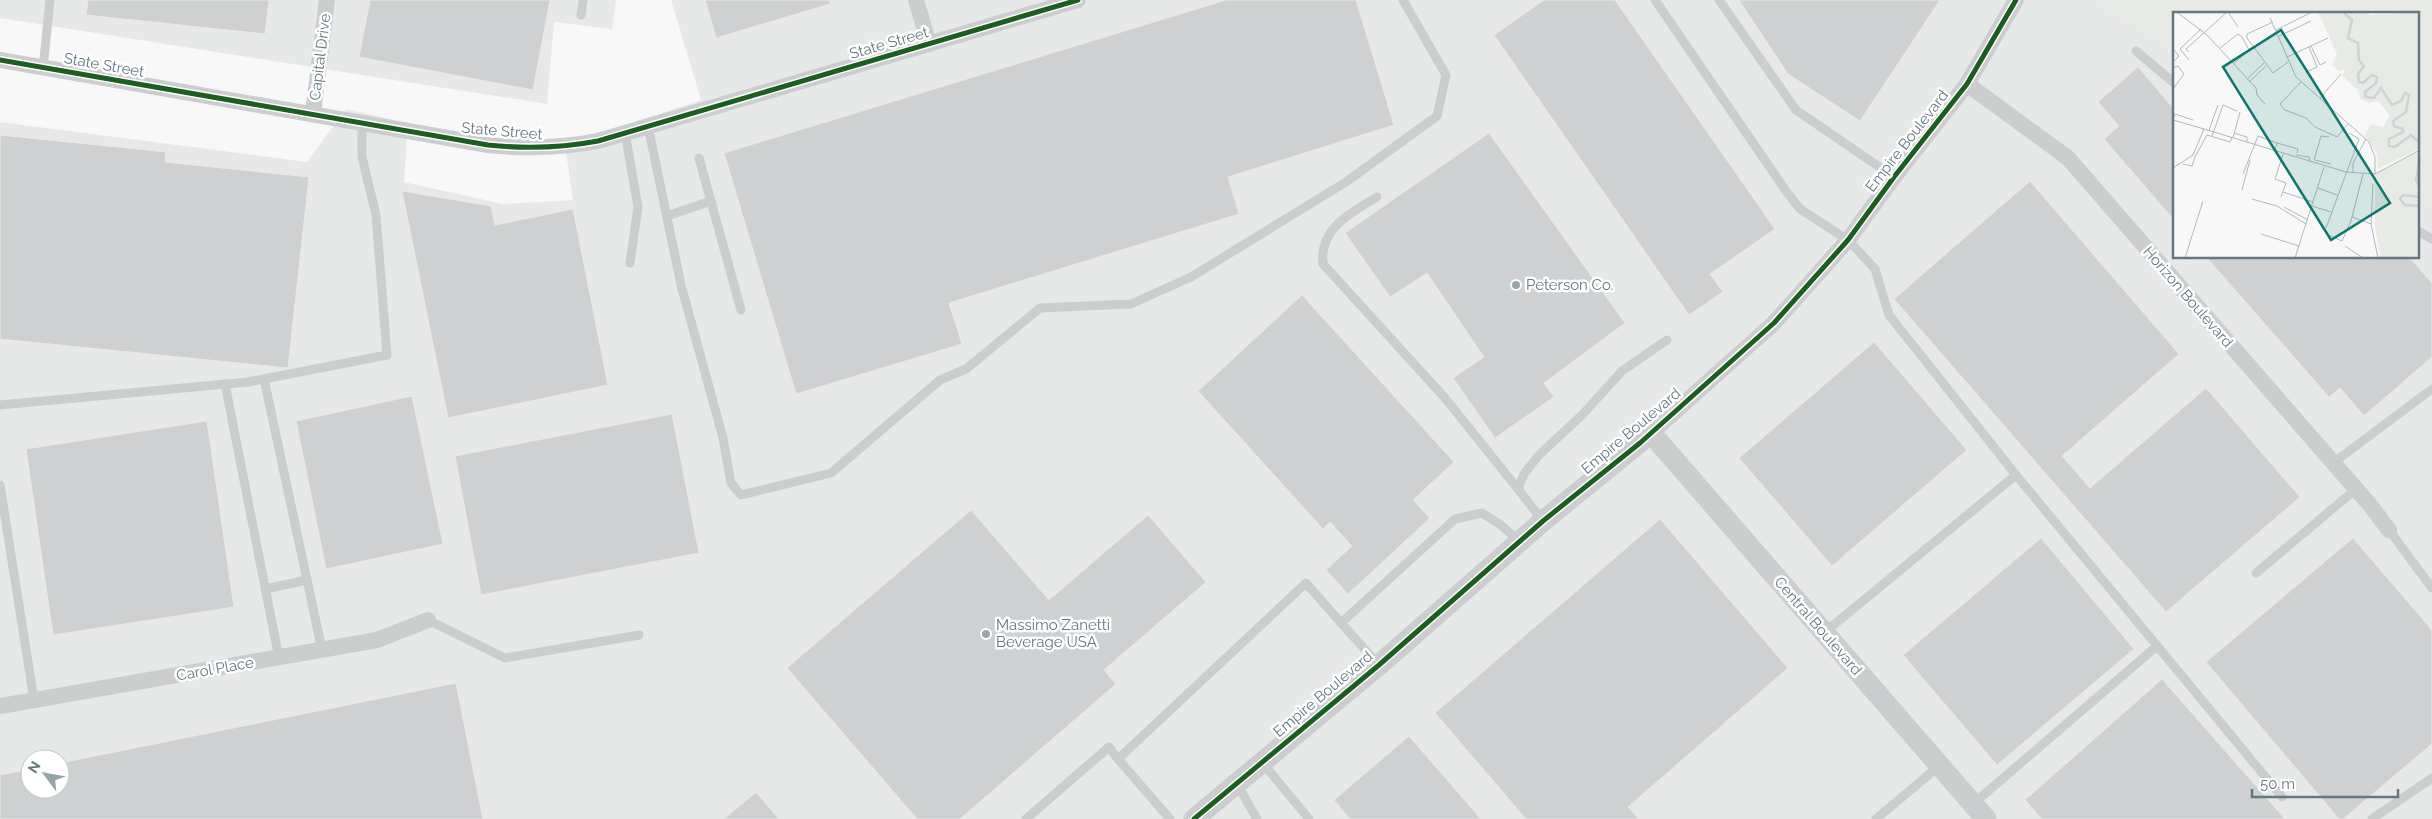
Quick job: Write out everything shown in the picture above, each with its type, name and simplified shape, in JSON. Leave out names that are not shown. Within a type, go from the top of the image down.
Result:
[{"type":"street","name":"Capital Drive","points":[[314,114],[327,0]]},
{"type":"street","points":[[916,0],[929,44]]},
{"type":"street","name":"State Street","points":[[0,60],[488,145],[526,148],[565,147],[598,141],[1078,0]]},
{"type":"street","name":"Empire Boulevard","points":[[1194,819],[1379,665],[1543,521],[1651,433],[1774,323],[1848,240],[1967,84],[2016,0]]},
{"type":"street","name":"Horizon Boulevard","points":[[1967,84],[2068,158],[2356,489],[2389,530]]},
{"type":"street","name":"Central Boulevard","points":[[1651,433],[1979,811]]},
{"type":"street","name":"Carol Place","points":[[0,706],[377,640],[428,620]]},
{"type":"lane","points":[[43,68],[50,0]]},
{"type":"lane","points":[[581,15],[583,0]]},
{"type":"lane","points":[[648,126],[681,285],[723,438],[731,483],[741,495],[831,474],[940,380],[966,368],[1040,308],[1131,304],[1191,277],[1346,182],[1437,116],[1446,75],[1403,0]]},
{"type":"lane","points":[[1655,0],[1786,192],[1800,209],[1848,240],[1875,269],[1889,315],[2016,475],[2282,797]]},
{"type":"lane","points":[[1718,0],[1796,110],[1894,178]]},
{"type":"lane","points":[[2136,51],[2173,82]]},
{"type":"lane","points":[[0,405],[225,384],[264,379],[387,356],[376,214],[362,157],[362,122]]},
{"type":"lane","points":[[625,133],[638,207],[630,263]]},
{"type":"lane","points":[[699,158],[741,310]]},
{"type":"lane","points":[[1377,196],[1344,218],[1332,229],[1323,245],[1323,264],[1445,398],[1543,521]]},
{"type":"lane","points":[[667,216],[711,201]]},
{"type":"lane","points":[[2420,232],[2432,239]]},
{"type":"lane","points":[[1518,488],[1524,474],[1539,455],[1582,415],[1622,370],[1666,340]]},
{"type":"lane","points":[[264,379],[322,650]]},
{"type":"lane","points":[[225,384],[279,658]]},
{"type":"lane","points":[[2333,463],[2432,389]]},
{"type":"lane","points":[[1825,633],[2016,475]]},
{"type":"lane","points":[[0,485],[34,700]]},
{"type":"lane","points":[[2256,573],[2356,489]]},
{"type":"lane","points":[[1341,623],[1455,519],[1482,513],[1501,525],[1520,543]]},
{"type":"lane","points":[[2389,530],[2432,588]]},
{"type":"lane","points":[[265,589],[307,580]]},
{"type":"lane","points":[[1118,759],[1306,584],[1379,665]]},
{"type":"lane","points":[[428,620],[505,658],[639,634]]},
{"type":"lane","points":[[1979,811],[2157,646]]},
{"type":"lane","points":[[1026,819],[1109,748],[1170,819]]},
{"type":"lane","points":[[1262,762],[1310,819]]},
{"type":"lane","points":[[1876,819],[1940,766]]},
{"type":"lane","points":[[2372,819],[2432,778]]},
{"type":"lane","points":[[1237,784],[1257,819]]},
{"type":"shaded area","points":[[0,0],[616,0],[612,29],[554,22],[547,104],[0,18]]},
{"type":"shaded area","points":[[671,0],[2097,0],[2173,47],[2173,259],[2420,259],[2420,200],[2432,207],[2432,819],[0,819],[0,122],[307,162],[346,109],[408,123],[404,182],[503,204],[573,200],[565,145],[701,100]]},
{"type":"shaded area","points":[[2097,0],[2432,0],[2432,207],[2420,200],[2420,12],[2173,12],[2173,47]]},
{"type":"building","points":[[88,0],[269,0],[265,34],[86,15]]},
{"type":"building","points":[[370,0],[550,0],[533,90],[359,57]]},
{"type":"building","points":[[705,0],[830,0],[830,4],[716,38]]},
{"type":"building","points":[[1226,0],[1356,0],[1394,125],[1228,177],[1239,214],[949,303],[962,344],[796,394],[724,153]]},
{"type":"building","points":[[1544,0],[1615,0],[1775,229],[1710,274],[1723,292],[1689,315],[1494,35]]},
{"type":"building","points":[[1739,0],[1940,0],[1860,121],[1788,74]]},
{"type":"building","points":[[2138,67],[2173,108],[2173,219],[2104,139],[2119,126],[2098,102]]},
{"type":"building","name":"Peterson Co.","points":[[1489,133],[1625,323],[1544,383],[1554,397],[1495,438],[1453,378],[1484,357],[1427,273],[1390,297],[1345,233]]},
{"type":"building","points":[[0,135],[166,152],[165,162],[309,177],[288,368],[0,339]]},
{"type":"building","points":[[2030,181],[2179,354],[2062,456],[2090,488],[2206,388],[2300,497],[2166,612],[1894,299]]},
{"type":"building","points":[[402,191],[491,206],[495,225],[573,209],[608,385],[448,418]]},
{"type":"building","points":[[2208,259],[2411,259],[2432,283],[2432,357],[2364,416],[2340,388],[2329,397]]},
{"type":"building","points":[[1302,295],[1454,462],[1413,500],[1430,518],[1348,594],[1326,570],[1352,546],[1330,522],[1323,529],[1198,391]]},
{"type":"building","points":[[1874,342],[1967,450],[1832,566],[1739,458]]},
{"type":"building","points":[[412,396],[443,544],[326,569],[296,421]]},
{"type":"building","points":[[672,414],[699,553],[481,595],[455,456]]},
{"type":"building","points":[[207,421],[234,607],[53,635],[26,449]]},
{"type":"building","name":"Massimo Zanetti Beverage USA","points":[[971,510],[1049,600],[1148,515],[1206,582],[1104,670],[1116,684],[960,819],[917,819],[787,668]]},
{"type":"building","points":[[1660,519],[1788,668],[1628,807],[1639,819],[1526,819],[1435,713]]},
{"type":"building","points":[[2041,538],[2134,649],[1997,765],[1903,655]]},
{"type":"building","points":[[2353,538],[2432,630],[2432,744],[2343,819],[2339,819],[2206,662]]},
{"type":"building","points":[[2162,679],[2285,819],[2042,819],[2025,800]]},
{"type":"building","points":[[456,683],[483,819],[0,819],[0,775],[20,771],[20,799],[70,799],[70,761]]},
{"type":"building","points":[[1409,736],[1481,819],[1350,819],[1334,800]]},
{"type":"building","points":[[756,792],[779,819],[724,819]]},
{"type":"cycle path","points":[[0,60],[488,145],[516,147],[557,146],[598,141],[1078,0]]},
{"type":"cycle path","points":[[1194,819],[1379,665],[1543,521],[1640,443],[1774,323],[1848,240],[1894,177],[1967,84],[2016,0]]},
{"type":"place","name":"Peterson Co.","points":[[1516,285]]},
{"type":"place","name":"Massimo Zanetti Beverage USA","points":[[986,634]]}]
